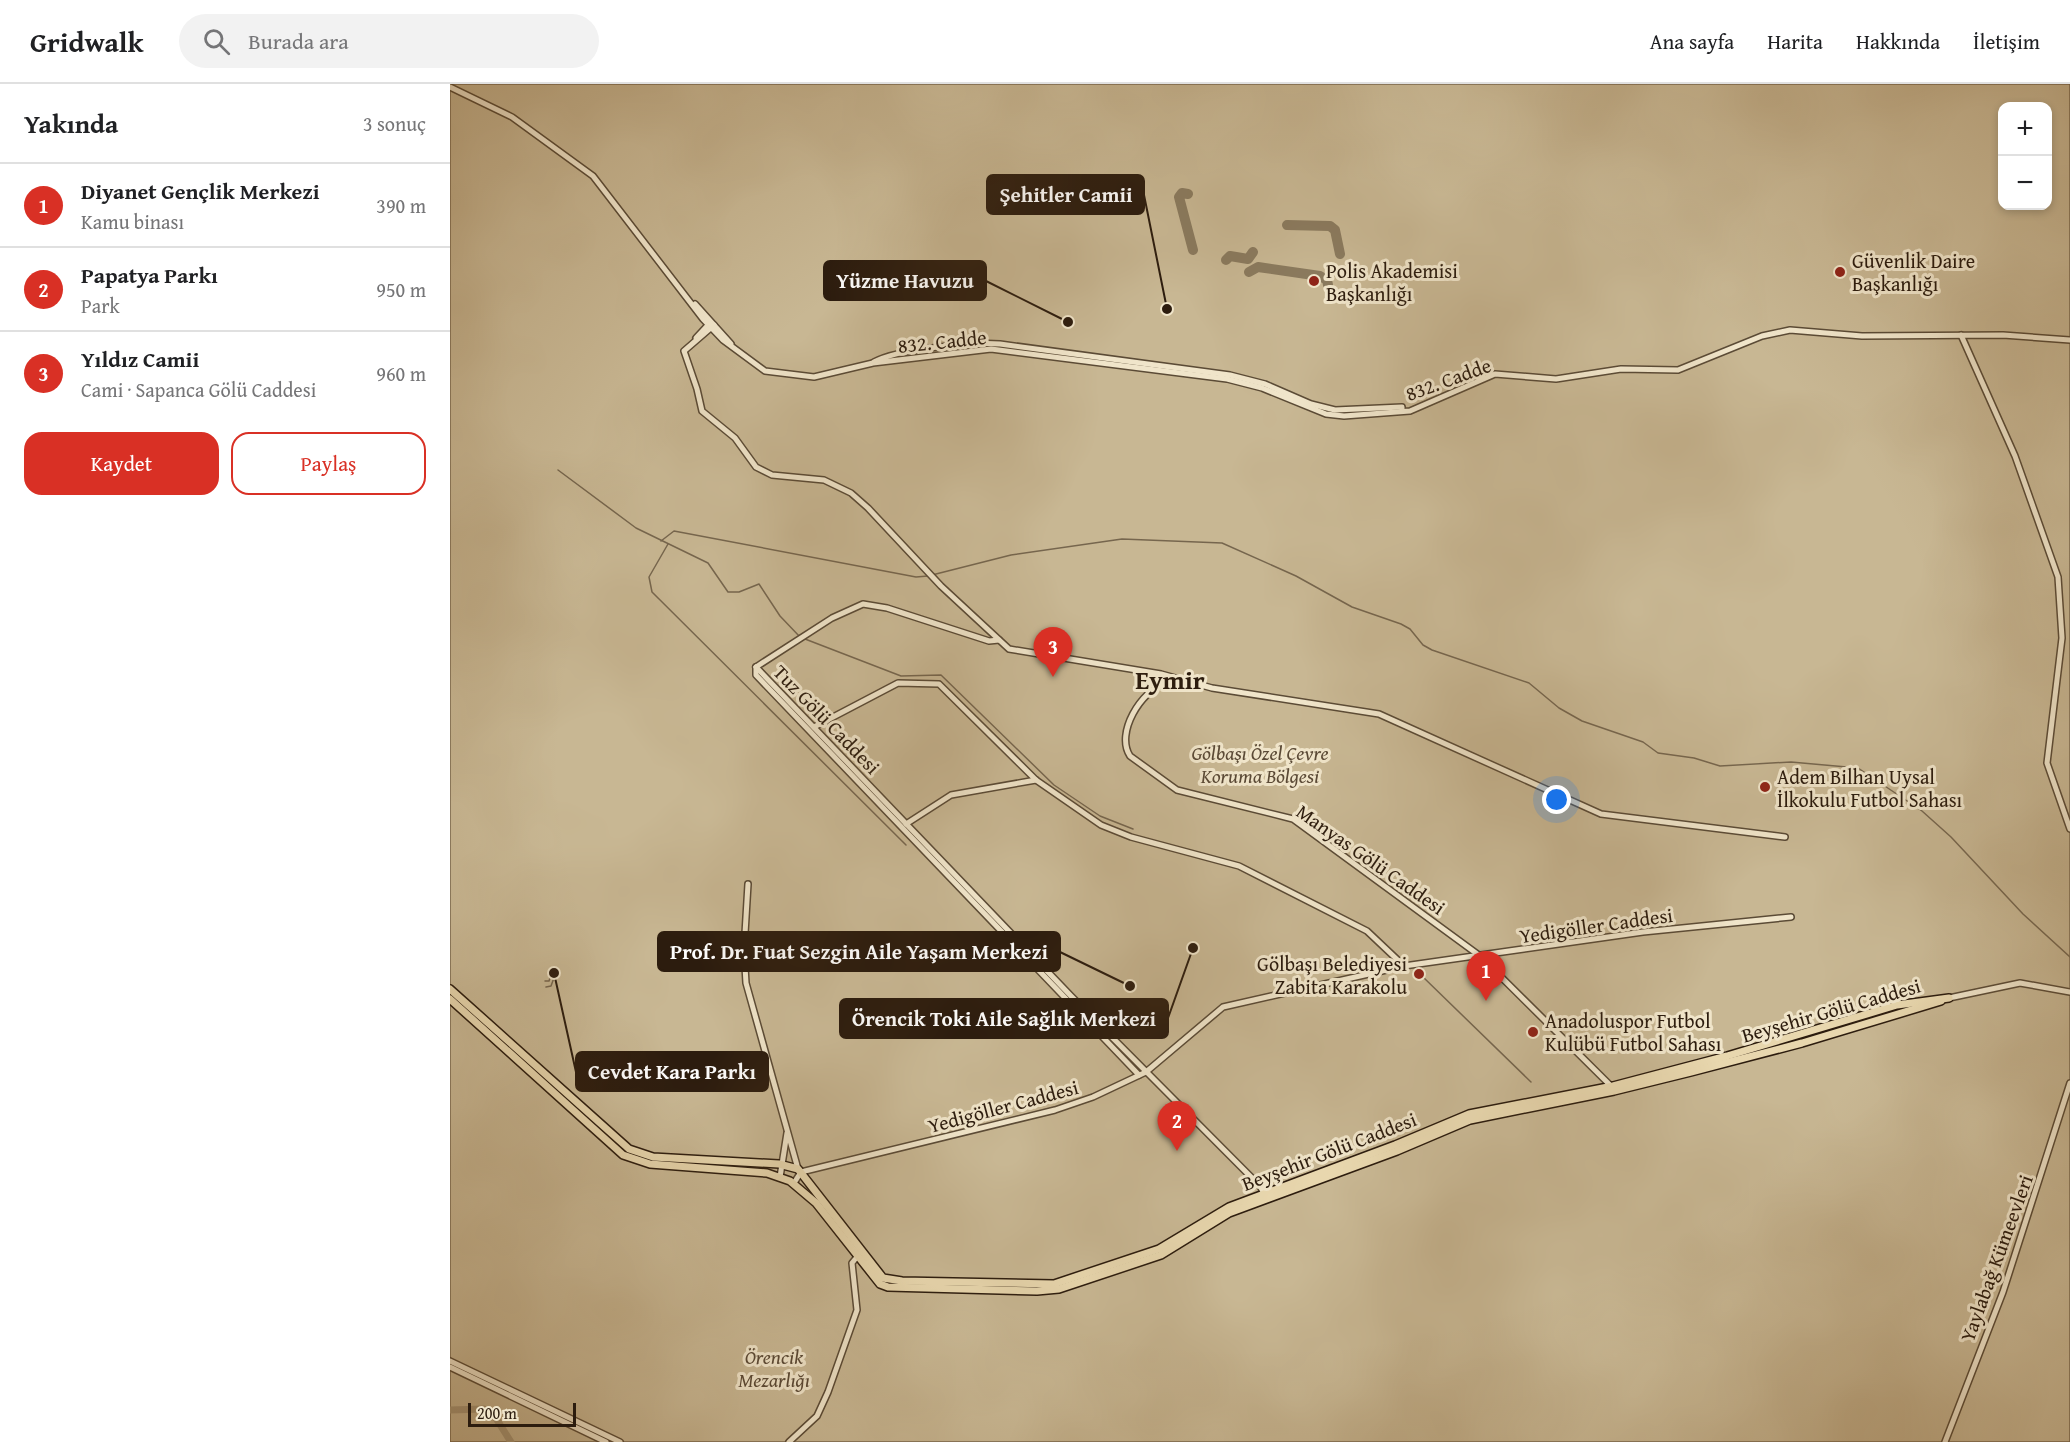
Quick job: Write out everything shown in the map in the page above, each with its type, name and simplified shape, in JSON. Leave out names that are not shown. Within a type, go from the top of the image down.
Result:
[{"type":"main road","points":[[450,989],[629,1149],[653,1157],[779,1165],[800,1171]]},
{"type":"main road","name":"Beyşehir Gölü Caddesi","points":[[800,1171],[859,1255],[884,1282],[1046,1288],[1154,1251],[1192,1232],[1224,1209],[1265,1196],[1469,1114],[1546,1103],[1613,1089],[1897,1005],[1949,998]]},
{"type":"main road","points":[[450,999],[623,1155],[650,1164],[759,1172],[780,1177],[797,1185],[816,1203],[859,1255]]},
{"type":"street","name":"832. Cadde","points":[[450,87],[512,117],[593,176],[711,325],[760,369],[783,375],[822,376],[873,363],[894,355],[984,343],[1053,355],[1170,365],[1230,375],[1264,384],[1311,404],[1335,410],[1380,411],[1416,409],[1495,374],[1556,379],[1621,369],[1678,370],[1762,336],[1790,330],[1873,336],[1961,335]]},
{"type":"street","points":[[711,325],[685,349],[684,354],[698,389],[700,407],[710,419],[735,438],[756,467],[772,475],[824,480],[846,489],[868,508],[941,586],[1009,649],[1161,674],[1212,688],[1378,714],[1601,814],[1785,837]]},
{"type":"street","points":[[2070,340],[1961,335],[2015,456],[2058,577],[2062,645],[2047,763],[2070,829]]},
{"type":"street","name":"832. Cadde","points":[[1380,411],[1402,408]]},
{"type":"street","points":[[756,667],[851,608],[863,604],[887,608],[989,640],[999,640]]},
{"type":"street","name":"Tuz Gölü Caddesi","points":[[756,667],[905,825],[997,930],[1139,1075]]},
{"type":"street","name":"Tuz Gölü Caddesi","points":[[756,667],[756,675],[1265,1196]]},
{"type":"street","points":[[1161,674],[1164,683],[1184,681]]},
{"type":"street","points":[[814,728],[898,683],[937,683],[1036,780],[1064,801],[1115,832],[1239,866],[1367,930],[1404,966]]},
{"type":"street","name":"Manyas Gölü Caddesi","points":[[1164,683],[1144,698],[1127,726],[1130,756],[1177,790],[1292,818],[1480,956],[1613,1089]]},
{"type":"street","points":[[905,825],[951,795],[1036,780]]},
{"type":"street","points":[[748,884],[744,950],[746,983],[800,1171],[797,1185]]},
{"type":"street","name":"Yedigöller Caddesi","points":[[800,1171],[1070,1106],[1146,1072],[1223,1007],[1404,966],[1646,931],[1791,917]]},
{"type":"street","points":[[1949,998],[2020,983],[2070,992]]},
{"type":"street","name":"Yaylabağ Kümeevleri","points":[[1945,1442],[2003,1292],[2070,1083]]},
{"type":"street","points":[[780,1177],[779,1165],[787,1131]]},
{"type":"street","points":[[789,1442],[817,1416],[826,1399],[857,1310],[858,1301],[852,1263],[859,1255]]},
{"type":"street","points":[[450,1361],[620,1442]]},
{"type":"street","points":[[450,1367],[606,1442]]},
{"type":"green space","name":"Gölbaşı Özel Çevre Koruma Bölgesi","points":[[450,84],[2070,84],[2070,1442],[450,1442]]},
{"type":"waterway","points":[[558,470],[636,528],[708,563],[728,592],[739,592],[759,584],[780,616],[800,637]]},
{"type":"waterway","points":[[661,541],[674,531],[916,577],[928,576]]},
{"type":"waterway","points":[[932,575],[1011,555],[1122,539],[1222,543],[1296,576],[1352,607],[1401,624],[1410,629],[1423,645],[1432,650],[1529,683],[1559,708],[1582,721],[1643,742],[1658,753],[1694,758],[1720,766],[1791,762],[1858,768],[1922,811],[1951,837],[2023,914],[2070,957]]},
{"type":"waterway","points":[[668,544],[649,577],[652,592],[906,845]]},
{"type":"waterway","points":[[805,639],[901,676],[941,675],[1054,785],[1100,816],[1133,829]]},
{"type":"waterway","points":[[1422,969],[1423,977],[1531,1082]]},
{"type":"waterway","points":[[545,981],[549,981],[551,975],[558,974]]},
{"type":"waterway","points":[[546,987],[551,986],[555,975]]},
{"type":"waterway","points":[[450,1410],[484,1409],[492,1412],[511,1442]]},
{"type":"taxiway","points":[[1188,194],[1182,193],[1179,197],[1193,250]]},
{"type":"taxiway","points":[[1287,225],[1330,226],[1335,230],[1340,254]]},
{"type":"taxiway","points":[[1226,260],[1230,256],[1248,259],[1253,252]]},
{"type":"taxiway","points":[[1249,272],[1258,267],[1320,276],[1327,280],[1328,285]]},
{"type":"place","name":"Güvenlik Daire Başkanlığı","points":[[1840,272]]},
{"type":"place","name":"Polis Akademisi Başkanlığı","points":[[1314,281]]},
{"type":"place","name":"Şehitler Camii","points":[[1167,309]]},
{"type":"place","name":"Yüzme Havuzu","points":[[1068,322]]},
{"type":"place","name":"Yıldız Camii","points":[[1053,677]]},
{"type":"place","name":"Adem Bilhan Uysal İlkokulu Futbol Sahası","points":[[1765,787]]},
{"type":"place","name":"Örencik Toki Aile Sağlık Merkezi","points":[[1193,948]]},
{"type":"place","name":"Cevdet Kara Parkı","points":[[554,973]]},
{"type":"place","name":"Gölbaşı Belediyesi Zabita Karakolu","points":[[1419,974]]},
{"type":"place","name":"Prof. Dr. Fuat Sezgin Aile Yaşam Merkezi","points":[[1130,986]]},
{"type":"place","name":"Diyanet Gençlik Merkezi","points":[[1486,1001]]},
{"type":"place","name":"Anadoluspor Futbol Kulübü Futbol Sahası","points":[[1533,1032]]},
{"type":"place","name":"Papatya Parkı","points":[[1177,1151]]},
{"type":"district","name":"Eymir","points":[[1170,679]]},
{"type":"park label","name":"Örencik Mezarlığı","points":[[774,1368]]}]
